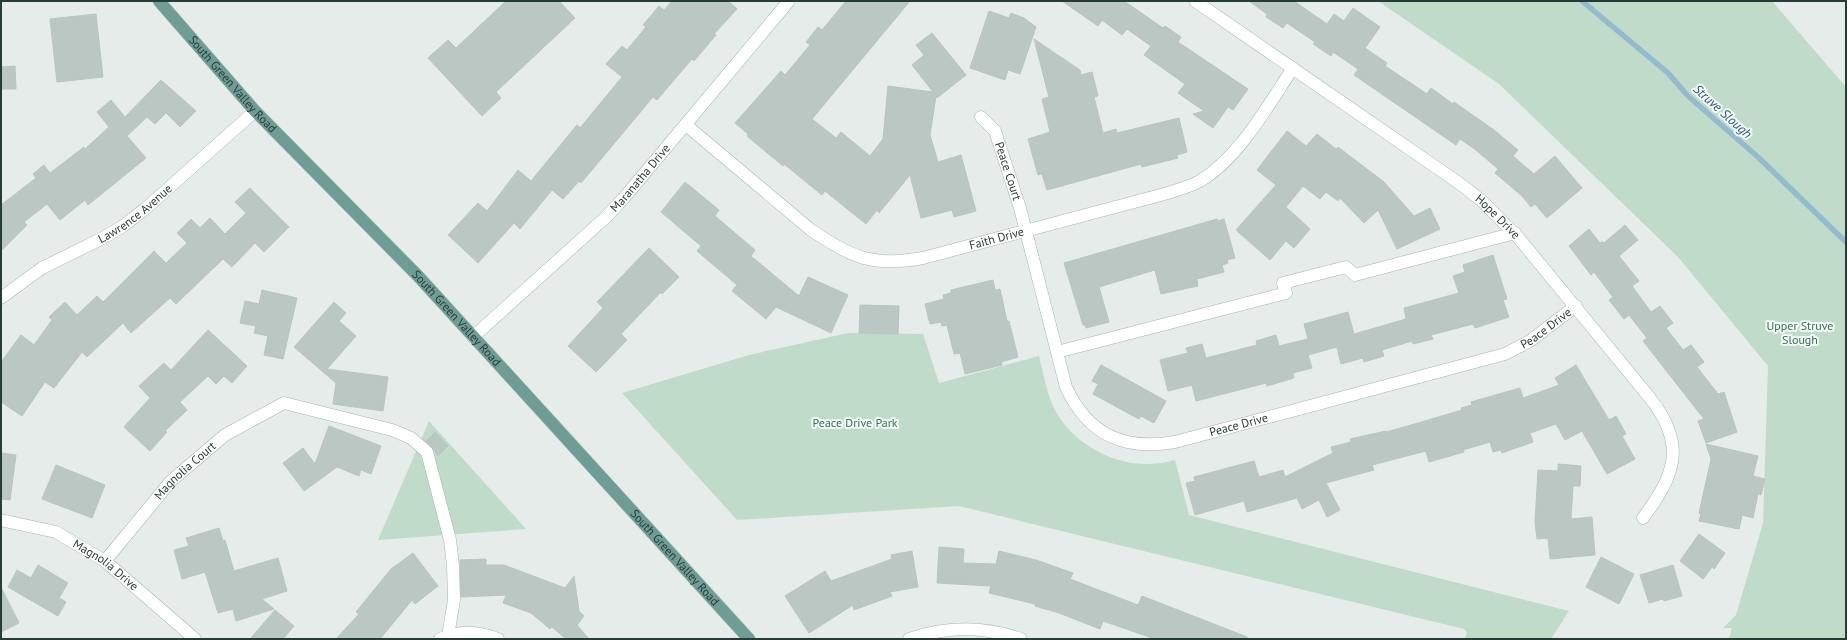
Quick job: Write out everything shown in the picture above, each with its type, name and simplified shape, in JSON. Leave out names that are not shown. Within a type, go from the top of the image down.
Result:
[{"type":"main road","name":"South Green Valley Road","points":[[159,1],[255,111],[418,276],[749,639]]},
{"type":"street","name":"Maranatha Drive","points":[[473,337],[605,218],[686,125],[789,1]]},
{"type":"street","name":"Hope Drive","points":[[1195,1],[1459,183],[1482,201],[1515,234],[1576,306],[1660,411],[1666,423],[1672,448],[1671,470],[1662,491],[1643,518]]},
{"type":"street","name":"Faith Drive","points":[[686,125],[811,230],[841,249],[855,255],[885,262],[902,262],[1157,196],[1184,188],[1199,181],[1226,161],[1249,132],[1293,68]]},
{"type":"street","name":"Lawrence Avenue","points":[[1,298],[42,268],[103,238],[123,226],[145,209],[255,111]]},
{"type":"street","name":"Peace Court","points":[[981,118],[995,131],[1020,208],[1025,230]]},
{"type":"street","name":"Peace Drive","points":[[1025,230],[1066,387],[1080,414],[1090,423],[1112,437],[1123,441],[1146,445],[1159,444],[1505,354],[1530,341],[1558,322],[1576,306]]},
{"type":"street","points":[[1057,352],[1286,293],[1283,283],[1346,268],[1355,275],[1515,234]]},
{"type":"street","name":"Magnolia Court","points":[[105,561],[171,481],[225,435],[284,403],[392,430],[411,438],[427,452],[450,540],[453,565],[454,600],[444,637]]},
{"type":"street","name":"Magnolia Drive","points":[[1,520],[56,532],[105,561],[195,639]]},
{"type":"street","points":[[909,639],[936,631],[963,629],[990,631],[1022,639]]},
{"type":"street","points":[[444,637],[465,632],[487,635],[498,639]]},
{"type":"green space","name":"Upper Struve Slough","points":[[1378,1],[1772,1],[1846,87],[1846,639],[1729,639],[1732,628],[1723,628],[1736,615],[1763,523],[1768,366],[1678,257],[1499,84]]},
{"type":"green space","name":"Peace Drive Park","points":[[848,333],[923,334],[939,383],[1039,356],[1053,406],[1062,422],[1074,435],[1105,455],[1122,461],[1139,464],[1157,464],[1175,460],[1189,515],[1569,611],[1551,639],[1465,639],[1467,633],[1464,629],[959,506],[737,520],[622,393],[749,355]]},
{"type":"green space","points":[[429,421],[526,529],[378,540]]},
{"type":"building","points":[[506,1],[559,1],[575,18],[496,92],[501,98],[482,116],[428,58],[448,40],[456,48]]},
{"type":"building","points":[[672,1],[728,1],[737,9],[714,34],[716,35],[694,61],[692,59],[657,100],[653,97],[581,183],[579,181],[563,199],[552,190],[520,229],[514,223],[478,263],[448,235],[478,203],[487,211],[518,170],[531,181],[577,125],[580,128],[622,77],[606,64],[622,46],[627,50],[646,27],[643,25],[659,6],[664,10]]},
{"type":"building","points":[[846,1],[910,1],[812,119],[836,138],[841,132],[870,156],[883,139],[888,86],[933,92],[912,65],[924,55],[916,45],[932,33],[966,75],[937,98],[936,96],[930,135],[938,162],[961,155],[976,211],[954,217],[952,210],[921,218],[910,175],[879,213],[877,210],[866,224],[825,191],[822,195],[784,164],[783,166],[747,136],[748,134],[735,123],[781,71],[785,75],[810,45],[806,42],[818,27],[822,30]]},
{"type":"building","points":[[1062,1],[1124,1],[1163,28],[1165,26],[1181,37],[1178,42],[1248,89],[1233,110],[1228,107],[1213,128],[1193,114],[1204,111],[1178,93],[1185,84],[1144,55],[1151,46],[1127,29],[1122,35],[1102,20],[1098,26]]},
{"type":"building","points":[[1249,1],[1294,1],[1327,24],[1334,14],[1344,21],[1353,8],[1380,27],[1365,48],[1387,63],[1385,66],[1427,94],[1431,88],[1494,130],[1518,150],[1513,156],[1534,174],[1555,156],[1582,188],[1547,218],[1535,204],[1531,207],[1522,196],[1495,173],[1498,169],[1476,150],[1460,139],[1456,145],[1354,75],[1358,69],[1333,52],[1331,56],[1313,44],[1315,42],[1287,23],[1283,28],[1266,17],[1267,14]]},
{"type":"building","points":[[989,11],[1009,18],[1011,13],[1024,18],[1036,27],[1020,74],[1008,70],[1005,80],[970,68]]},
{"type":"building","points":[[96,14],[103,77],[57,82],[50,19]]},
{"type":"building","points":[[1034,39],[1080,70],[1081,75],[1092,72],[1098,96],[1094,97],[1103,133],[1116,129],[1117,133],[1179,118],[1187,152],[1177,155],[1178,158],[1142,167],[1141,164],[1047,190],[1042,174],[1038,175],[1028,139],[1050,132],[1042,99],[1049,97]]},
{"type":"building","points":[[15,66],[16,89],[1,89],[1,67]]},
{"type":"building","points":[[161,80],[196,111],[180,127],[166,113],[155,124],[147,117],[127,136],[146,158],[88,205],[85,200],[60,220],[47,204],[24,222],[27,225],[1,251],[1,205],[36,178],[33,174],[44,165],[50,173],[84,147],[85,149],[109,127],[97,112],[111,100],[125,117]]},
{"type":"building","points":[[1287,131],[1306,146],[1317,134],[1336,149],[1338,147],[1384,182],[1414,216],[1430,208],[1440,229],[1397,249],[1378,210],[1364,223],[1340,198],[1338,201],[1326,192],[1320,199],[1303,186],[1286,207],[1310,229],[1294,248],[1286,241],[1270,260],[1236,230],[1276,185],[1257,170]]},
{"type":"building","points":[[685,182],[719,210],[715,216],[755,250],[751,256],[799,296],[808,277],[848,295],[831,333],[776,307],[766,319],[732,291],[737,285],[697,251],[701,246],[661,212]]},
{"type":"building","points":[[250,188],[289,227],[264,252],[255,243],[232,267],[223,259],[176,304],[170,298],[131,333],[123,323],[87,357],[82,352],[54,388],[45,382],[22,416],[1,402],[1,362],[21,335],[34,345],[52,320],[49,317],[65,302],[77,315],[97,296],[103,302],[154,251],[166,263],[187,243],[177,233],[191,219],[200,228],[210,218],[225,234],[246,213],[235,202]]},
{"type":"building","points":[[1217,219],[1218,221],[1224,219],[1235,258],[1227,260],[1228,263],[1222,265],[1224,272],[1197,279],[1198,286],[1161,294],[1155,270],[1099,287],[1109,322],[1086,328],[1085,325],[1083,325],[1064,263]]},
{"type":"building","points":[[1625,225],[1638,240],[1619,256],[1639,281],[1632,286],[1651,312],[1660,306],[1673,323],[1666,328],[1683,350],[1691,345],[1704,362],[1697,367],[1718,394],[1724,392],[1737,432],[1706,443],[1698,421],[1704,419],[1643,341],[1647,338],[1629,315],[1624,319],[1609,300],[1613,297],[1594,272],[1591,275],[1569,246],[1589,229],[1600,243],[1604,243]]},
{"type":"building","points":[[649,248],[679,277],[662,294],[661,292],[621,334],[627,340],[596,372],[568,346],[603,308],[597,302]]},
{"type":"building","points":[[1493,255],[1507,299],[1503,300],[1509,317],[1475,328],[1473,324],[1431,335],[1433,339],[1413,344],[1412,341],[1382,350],[1384,356],[1364,362],[1363,358],[1341,364],[1337,347],[1308,355],[1312,368],[1293,373],[1294,378],[1267,386],[1266,383],[1196,401],[1192,385],[1168,391],[1160,360],[1188,353],[1186,348],[1202,344],[1206,358],[1257,345],[1256,341],[1276,335],[1279,346],[1308,339],[1304,324],[1348,312],[1354,334],[1406,319],[1404,308],[1459,293],[1453,276],[1465,272],[1463,265]]},
{"type":"building","points":[[993,280],[995,290],[1000,289],[1007,321],[1009,321],[1018,357],[1001,362],[1002,365],[965,374],[960,353],[954,354],[947,325],[942,326],[941,322],[930,324],[925,304],[944,299],[943,295],[951,293],[951,290]]},
{"type":"building","points":[[262,290],[297,298],[283,359],[264,355],[268,336],[254,333],[256,326],[240,323],[245,301],[259,304]]},
{"type":"building","points":[[334,302],[346,313],[339,321],[356,336],[327,369],[388,377],[383,411],[333,404],[336,383],[294,347]]},
{"type":"building","points":[[860,305],[899,306],[898,334],[859,333]]},
{"type":"building","points":[[208,330],[247,366],[232,383],[224,376],[216,384],[208,376],[180,402],[187,410],[165,431],[167,432],[150,451],[124,427],[150,398],[139,386],[164,363],[171,370]]},
{"type":"building","points":[[1101,365],[1166,401],[1154,423],[1141,416],[1139,419],[1093,394],[1098,384],[1092,381]]},
{"type":"building","points":[[1576,365],[1609,420],[1616,416],[1626,434],[1622,436],[1635,459],[1607,474],[1582,431],[1565,440],[1556,424],[1530,433],[1533,442],[1502,453],[1501,450],[1493,452],[1490,442],[1463,450],[1464,452],[1429,462],[1426,451],[1372,465],[1374,470],[1326,483],[1340,510],[1327,517],[1319,500],[1302,509],[1297,498],[1247,512],[1244,501],[1195,515],[1186,483],[1195,481],[1194,477],[1254,461],[1259,477],[1283,470],[1285,477],[1333,453],[1331,447],[1351,442],[1350,439],[1386,432],[1462,410],[1461,408],[1472,405],[1471,402],[1520,388],[1523,398],[1559,385],[1555,378]]},
{"type":"building","points":[[329,426],[381,446],[371,474],[361,470],[359,476],[337,467],[304,491],[283,463],[303,448],[315,464]]},
{"type":"building","points":[[435,432],[448,446],[438,456],[426,441]]},
{"type":"building","points":[[1706,444],[1758,456],[1753,476],[1765,479],[1761,495],[1758,494],[1753,518],[1742,515],[1739,529],[1699,521],[1701,514],[1699,513],[1711,459]]},
{"type":"building","points":[[1,453],[16,455],[10,500],[1,499]]},
{"type":"building","points":[[1558,464],[1581,466],[1580,486],[1573,486],[1571,519],[1592,517],[1595,555],[1550,559],[1548,538],[1537,539],[1535,522],[1538,470],[1558,471]]},
{"type":"building","points":[[56,465],[105,485],[92,518],[42,499]]},
{"type":"building","points":[[219,528],[223,541],[225,540],[234,571],[278,558],[287,591],[262,599],[274,609],[236,621],[233,609],[218,613],[205,572],[182,579],[174,550],[189,546],[186,538]]},
{"type":"building","points":[[1699,534],[1725,553],[1714,569],[1712,567],[1703,579],[1680,561]]},
{"type":"building","points":[[939,547],[964,549],[963,563],[996,564],[999,551],[1036,560],[1073,573],[1070,579],[1138,605],[1142,596],[1247,637],[1247,639],[1155,639],[1103,621],[1100,629],[1059,613],[1035,606],[1035,604],[989,593],[991,586],[937,583]]},
{"type":"building","points":[[912,551],[918,587],[890,592],[892,596],[854,610],[853,605],[809,633],[785,596],[825,571],[831,581],[892,559],[891,555]]},
{"type":"building","points":[[413,553],[438,586],[415,604],[412,600],[380,639],[336,639],[359,614],[356,612],[391,569]]},
{"type":"building","points":[[1601,557],[1634,574],[1619,604],[1586,587]]},
{"type":"building","points":[[486,559],[486,565],[504,565],[565,588],[574,576],[579,611],[584,616],[577,625],[589,639],[566,639],[552,627],[550,629],[531,613],[503,603],[506,595],[461,597],[460,560]]},
{"type":"building","points":[[38,565],[68,583],[59,598],[66,602],[58,616],[8,587],[17,570],[31,578]]},
{"type":"building","points":[[1673,565],[1682,596],[1649,603],[1640,575]]},
{"type":"building","points":[[1,587],[19,623],[1,632]]},
{"type":"building","points":[[275,610],[294,626],[283,639],[250,639]]},
{"type":"waterway","name":"Struve Slough","points":[[1582,1],[1668,73],[1688,96],[1758,157],[1846,242]]}]
